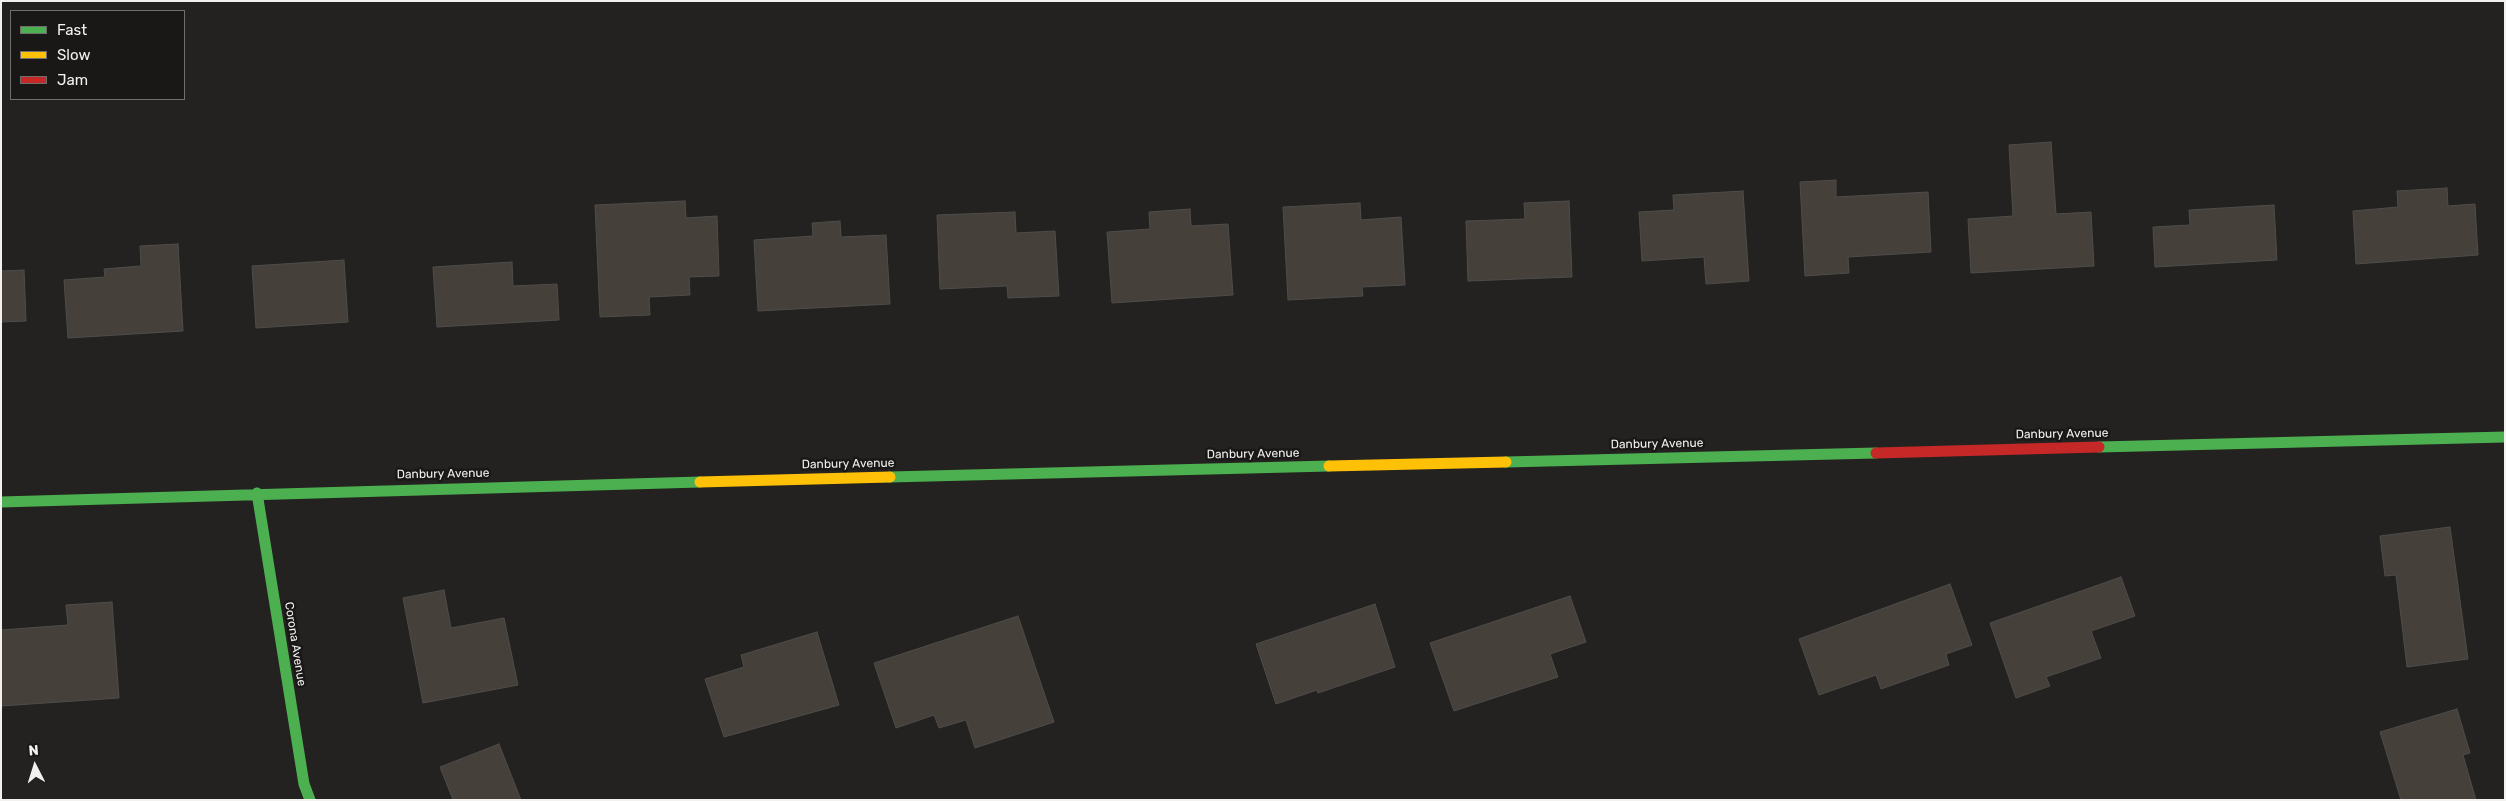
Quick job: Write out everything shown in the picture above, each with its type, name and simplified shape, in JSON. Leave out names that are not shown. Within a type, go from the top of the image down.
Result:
[{"type":"street","name":"Danbury Avenue","points":[[1,502],[257,493],[2505,437]]},
{"type":"street","name":"Corona Avenue","points":[[257,493],[304,784],[310,800]]},
{"type":"building","points":[[2051,142],[2056,214],[2091,212],[2094,266],[1971,273],[1968,219],[2013,216],[2009,145]]},
{"type":"building","points":[[1836,180],[1836,197],[1928,192],[1931,252],[1848,257],[1849,273],[1805,276],[1800,182]]},
{"type":"building","points":[[2447,188],[2448,206],[2475,204],[2478,255],[2356,264],[2353,211],[2398,207],[2397,191]]},
{"type":"building","points":[[1743,191],[1749,281],[1706,284],[1704,257],[1642,261],[1639,212],[1674,210],[1673,195]]},
{"type":"building","points":[[685,201],[686,218],[717,216],[719,276],[689,277],[690,295],[649,297],[650,315],[600,317],[595,205]]},
{"type":"building","points":[[1569,201],[1572,277],[1468,281],[1466,221],[1525,219],[1524,203]]},
{"type":"building","points":[[1360,203],[1361,220],[1401,217],[1405,285],[1362,287],[1363,296],[1288,300],[1283,207]]},
{"type":"building","points":[[2274,205],[2277,260],[2155,267],[2153,227],[2190,225],[2189,210]]},
{"type":"building","points":[[1190,209],[1191,226],[1228,224],[1233,295],[1112,303],[1107,232],[1150,229],[1149,212]]},
{"type":"building","points":[[1015,212],[1016,233],[1055,231],[1059,296],[1008,298],[1007,286],[940,289],[937,215]]},
{"type":"building","points":[[840,221],[841,237],[886,235],[890,304],[758,311],[754,240],[813,236],[812,223]]},
{"type":"building","points":[[178,244],[183,331],[68,338],[64,280],[105,277],[104,269],[141,266],[140,246]]},
{"type":"building","points":[[344,260],[348,322],[256,328],[252,266]]},
{"type":"building","points":[[512,262],[513,286],[557,284],[559,320],[437,327],[433,267]]},
{"type":"building","points":[[24,270],[26,321],[1,322],[1,271]]},
{"type":"building","points":[[2450,527],[2468,659],[2407,667],[2396,575],[2385,576],[2380,536]]},
{"type":"building","points":[[2121,577],[2135,616],[2091,631],[2101,658],[2046,677],[2050,686],[2016,698],[1990,623]]},
{"type":"building","points":[[1950,584],[1972,645],[1946,654],[1949,665],[1881,689],[1876,675],[1819,695],[1799,639]]},
{"type":"building","points":[[444,590],[451,628],[504,618],[518,685],[423,703],[403,598]]},
{"type":"building","points":[[1570,596],[1586,642],[1550,654],[1558,677],[1454,711],[1430,643]]},
{"type":"building","points":[[112,602],[119,698],[1,706],[1,630],[68,625],[66,605]]},
{"type":"building","points":[[1375,604],[1395,667],[1318,693],[1317,690],[1276,704],[1256,644]]},
{"type":"building","points":[[1018,616],[1054,722],[975,748],[966,720],[939,728],[934,715],[896,728],[874,663]]},
{"type":"building","points":[[817,632],[839,705],[724,737],[705,679],[744,667],[741,655]]},
{"type":"building","points":[[2457,709],[2470,753],[2463,755],[2476,800],[2401,800],[2380,732]]},
{"type":"building","points":[[499,744],[521,800],[453,800],[440,767]]},
{"type":"traffic: fast","points":[[2099,447],[2505,437]]},
{"type":"traffic: fast","points":[[1506,462],[1876,453]]},
{"type":"traffic: fast","points":[[890,477],[1329,466]]},
{"type":"traffic: fast","points":[[1,502],[700,482]]},
{"type":"traffic: fast","points":[[257,493],[304,784],[310,800]]},
{"type":"traffic: slow","points":[[1329,466],[1506,462]]},
{"type":"traffic: slow","points":[[700,482],[890,477]]},
{"type":"traffic: jam","points":[[1876,453],[2099,447]]}]
